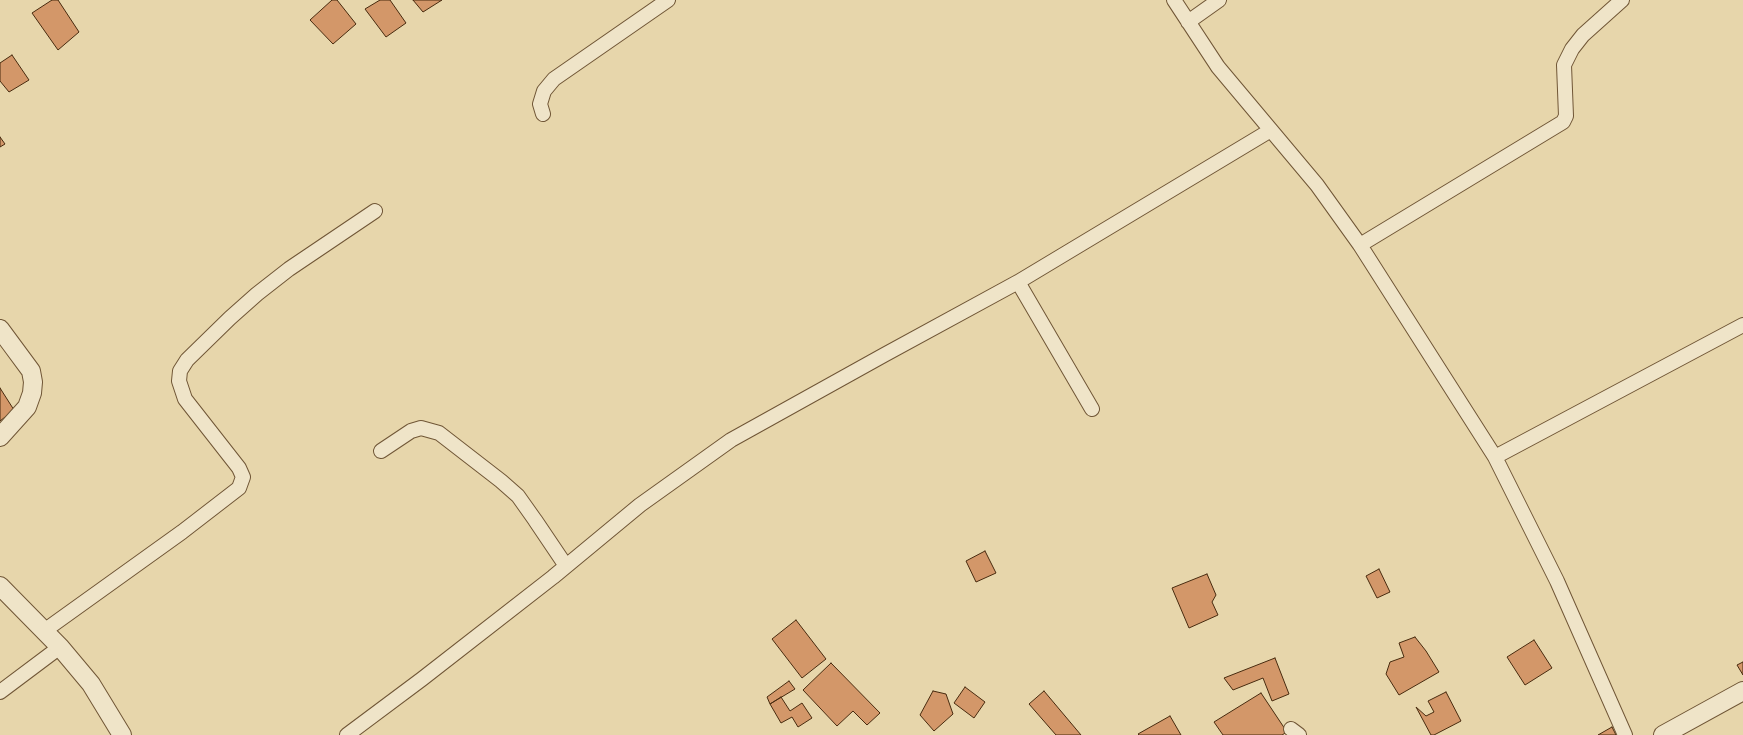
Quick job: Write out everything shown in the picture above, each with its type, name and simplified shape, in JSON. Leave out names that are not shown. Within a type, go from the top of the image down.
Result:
[{"type":"street","points":[[543,114],[540,104],[544,91],[554,79],[668,0]]},
{"type":"street","points":[[1174,0],[1218,67],[1317,185],[1360,244],[1495,458],[1557,580],[1625,735]]},
{"type":"street","points":[[1188,22],[1219,0]]},
{"type":"street","points":[[1360,244],[1563,122],[1566,116],[1564,66],[1572,49],[1583,35],[1622,0]]},
{"type":"street","points":[[347,735],[566,566],[640,504],[731,440],[884,354],[1018,282],[1271,130]]},
{"type":"street","points":[[44,630],[182,532],[239,488],[243,477],[239,468],[185,399],[180,381],[180,372],[187,360],[258,294],[289,269],[375,211]]},
{"type":"street","points":[[1018,282],[1092,408]]},
{"type":"street","points":[[1495,458],[1743,325]]},
{"type":"street","points":[[0,329],[30,371],[33,382],[32,393],[27,407],[0,437]]},
{"type":"street","points":[[381,451],[411,431],[421,428],[439,433],[518,496],[566,566]]},
{"type":"street","points":[[0,586],[60,647],[91,684],[122,735]]},
{"type":"street","points":[[0,692],[60,647]]},
{"type":"street","points":[[1662,735],[1743,691]]},
{"type":"building","points":[[52,0],[58,0],[79,32],[58,50],[32,13]]},
{"type":"building","points":[[332,0],[337,0],[356,24],[333,44],[310,20]]},
{"type":"building","points":[[380,0],[390,0],[406,23],[386,37],[365,9]]},
{"type":"building","points":[[413,0],[442,0],[423,12]]},
{"type":"building","points":[[12,55],[29,80],[9,92],[0,81],[0,63]]},
{"type":"building","points":[[0,137],[5,144],[0,147]]},
{"type":"building","points":[[0,388],[14,410],[0,421]]},
{"type":"building","points":[[985,551],[996,573],[976,582],[966,561]]},
{"type":"building","points":[[1379,569],[1390,592],[1377,598],[1366,576]]},
{"type":"building","points":[[1207,574],[1216,595],[1212,602],[1218,615],[1189,628],[1172,588]]},
{"type":"building","points":[[796,620],[826,659],[802,678],[772,639]]},
{"type":"building","points":[[1415,637],[1439,672],[1399,695],[1386,674],[1390,662],[1404,657],[1399,643]]},
{"type":"building","points":[[1534,640],[1552,668],[1525,685],[1507,657]]},
{"type":"building","points":[[1275,658],[1289,694],[1272,701],[1263,678],[1233,690],[1224,678]]},
{"type":"building","points":[[1743,662],[1743,675],[1737,665]]},
{"type":"building","points":[[831,663],[880,713],[867,725],[853,711],[837,726],[803,690]]},
{"type":"building","points":[[789,681],[795,689],[770,704],[767,697]]},
{"type":"building","points":[[965,687],[985,702],[974,718],[954,703]]},
{"type":"building","points":[[933,691],[946,694],[953,714],[934,731],[920,715]]},
{"type":"building","points":[[1044,691],[1081,735],[1056,735],[1029,704]]},
{"type":"building","points":[[1446,692],[1461,721],[1431,735],[1416,707],[1426,716],[1434,712],[1428,701]]},
{"type":"building","points":[[1261,693],[1287,732],[1282,735],[1223,735],[1214,722]]},
{"type":"building","points":[[781,697],[790,711],[802,703],[812,718],[798,727],[792,717],[781,723],[770,704]]},
{"type":"building","points":[[1170,716],[1181,735],[1138,734]]},
{"type":"building","points":[[1612,727],[1616,735],[1598,735]]}]
